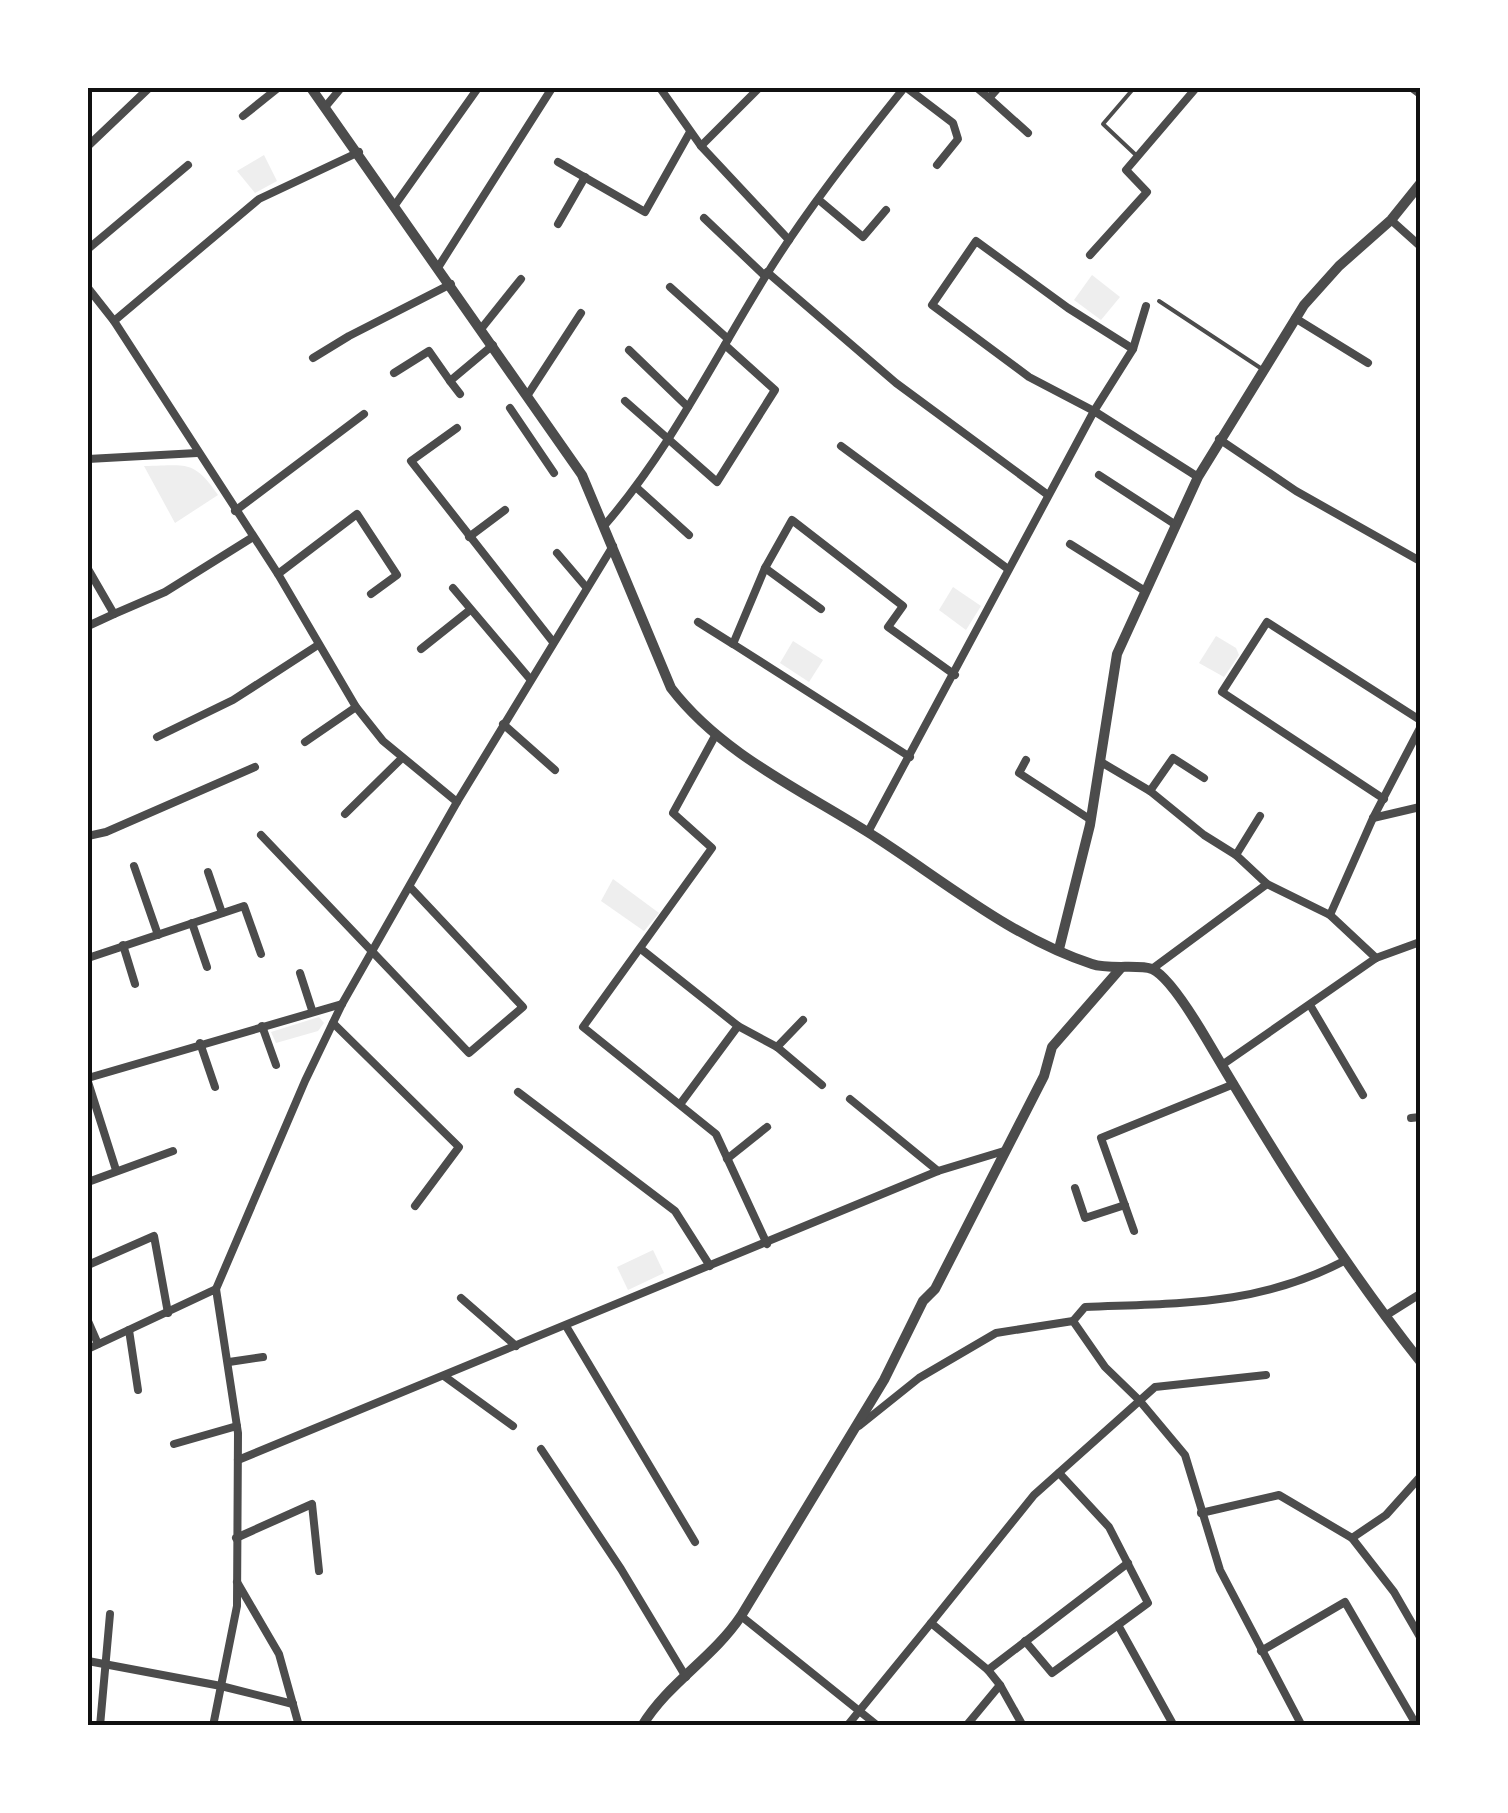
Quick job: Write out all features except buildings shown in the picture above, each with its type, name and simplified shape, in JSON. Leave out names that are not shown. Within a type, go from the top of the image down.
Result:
[{"type":"street","points":[[88,146],[148,88]]},
{"type":"street","points":[[243,116],[278,88]]},
{"type":"street","points":[[311,88],[582,475],[671,688],[693,716],[716,736],[1019,930],[1093,965],[1152,969],[1267,884]]},
{"type":"street","points":[[326,106],[341,88]]},
{"type":"street","points":[[395,205],[478,88]]},
{"type":"street","points":[[439,266],[552,88]]},
{"type":"street","points":[[660,88],[701,146],[789,240]]},
{"type":"street","points":[[701,146],[759,88]]},
{"type":"street","points":[[604,526],[637,488],[668,441],[789,240],[906,88],[953,124],[958,139],[937,165]]},
{"type":"street","points":[[977,88],[1028,133]]},
{"type":"street","points":[[989,98],[998,88]]},
{"type":"street","points":[[1090,255],[1147,192],[1126,170],[1196,88]]},
{"type":"street","points":[[1412,88],[1420,94]]},
{"type":"street","points":[[558,162],[645,212],[690,132]]},
{"type":"street","points":[[114,321],[259,200],[359,152]]},
{"type":"street","points":[[88,248],[188,165]]},
{"type":"street","points":[[558,224],[585,177]]},
{"type":"street","points":[[1059,949],[1091,820],[1117,654],[1198,477],[1295,318],[1339,266],[1391,220],[1420,184]]},
{"type":"street","points":[[819,200],[863,236],[886,210]]},
{"type":"street","points":[[704,218],[896,383],[1048,495]]},
{"type":"street","points":[[1391,220],[1420,246]]},
{"type":"street","points":[[1133,349],[1068,308],[976,241],[932,305],[1029,377],[1094,411],[1198,477]]},
{"type":"street","points":[[482,328],[520,279]]},
{"type":"street","points":[[314,358],[348,336],[451,284]]},
{"type":"street","points":[[626,401],[716,482],[775,390],[670,287]]},
{"type":"street","points":[[88,288],[114,321],[278,574],[356,706],[383,741],[457,802]]},
{"type":"street","points":[[868,832],[1094,411],[1133,349],[1146,306]]},
{"type":"street","points":[[527,396],[581,314]]},
{"type":"street","points":[[1295,318],[1368,363]]},
{"type":"street","points":[[450,381],[492,345]]},
{"type":"street","points":[[628,350],[688,407]]},
{"type":"street","points":[[394,373],[429,351],[460,394]]},
{"type":"street","points":[[510,408],[554,473]]},
{"type":"street","points":[[235,512],[364,414]]},
{"type":"street","points":[[457,428],[411,461],[553,642]]},
{"type":"street","points":[[535,445],[552,432]]},
{"type":"street","points":[[1219,439],[1296,491],[1420,561]]},
{"type":"street","points":[[841,446],[1008,568]]},
{"type":"street","points":[[88,459],[196,453]]},
{"type":"street","points":[[1100,475],[1176,526]]},
{"type":"street","points":[[637,488],[689,535]]},
{"type":"street","points":[[469,537],[504,510]]},
{"type":"street","points":[[278,574],[356,514],[397,575],[370,594]]},
{"type":"street","points":[[733,644],[792,520],[903,606],[888,627],[954,675]]},
{"type":"street","points":[[88,626],[165,592],[253,537]]},
{"type":"street","points":[[1070,544],[1146,591]]},
{"type":"street","points":[[212,1726],[238,1606],[238,1426],[216,1289],[342,1004],[530,678],[613,546]]},
{"type":"street","points":[[557,553],[586,587]]},
{"type":"street","points":[[88,568],[114,614]]},
{"type":"street","points":[[766,568],[821,609]]},
{"type":"street","points":[[453,588],[530,678]]},
{"type":"street","points":[[420,649],[470,610]]},
{"type":"street","points":[[698,622],[910,758]]},
{"type":"street","points":[[1384,798],[1222,692],[1266,622],[1420,720]]},
{"type":"street","points":[[158,736],[233,700],[318,645]]},
{"type":"street","points":[[304,742],[356,706]]},
{"type":"street","points":[[503,724],[556,770]]},
{"type":"street","points":[[1330,915],[1373,818],[1420,728]]},
{"type":"street","points":[[716,736],[673,813],[712,848],[584,1026],[716,1134],[767,1244]]},
{"type":"street","points":[[345,814],[402,758]]},
{"type":"street","points":[[1150,792],[1173,758],[1204,778]]},
{"type":"street","points":[[1026,760],[1019,773],[1091,820]]},
{"type":"street","points":[[1100,762],[1150,792],[1204,836],[1236,854],[1267,884],[1330,915],[1376,958]]},
{"type":"street","points":[[88,836],[106,832],[255,767]]},
{"type":"street","points":[[1373,818],[1420,807]]},
{"type":"street","points":[[1236,854],[1260,816]]},
{"type":"street","points":[[261,836],[469,1053],[524,1007],[410,887]]},
{"type":"street","points":[[134,866],[158,935]]},
{"type":"street","points":[[208,872],[222,914]]},
{"type":"street","points":[[88,958],[244,906],[261,954]]},
{"type":"street","points":[[192,923],[206,967]]},
{"type":"street","points":[[1222,1065],[1376,958],[1420,942]]},
{"type":"street","points":[[123,946],[135,984]]},
{"type":"street","points":[[641,949],[738,1026],[777,1048],[822,1085]]},
{"type":"street","points":[[642,1726],[653,1708],[724,1642],[741,1616],[884,1380],[923,1302],[934,1289],[1044,1076],[1052,1048],[1120,969]]},
{"type":"street","points":[[1152,969],[1171,987],[1344,1261],[1420,1361]]},
{"type":"street","points":[[300,973],[312,1010]]},
{"type":"street","points":[[116,1170],[88,1080],[200,1043],[342,1004]]},
{"type":"street","points":[[1310,1005],[1363,1096]]},
{"type":"street","points":[[777,1048],[802,1020]]},
{"type":"street","points":[[333,1023],[458,1147],[415,1206]]},
{"type":"street","points":[[262,1026],[276,1065]]},
{"type":"street","points":[[681,1102],[738,1026]]},
{"type":"street","points":[[200,1043],[215,1087]]},
{"type":"street","points":[[1134,1231],[1101,1138],[1234,1084]]},
{"type":"street","points":[[518,1092],[676,1211],[710,1266]]},
{"type":"street","points":[[850,1098],[938,1171]]},
{"type":"street","points":[[727,1158],[768,1128]]},
{"type":"street","points":[[88,1182],[173,1151]]},
{"type":"street","points":[[238,1460],[938,1171],[1004,1151]]},
{"type":"street","points":[[1076,1188],[1086,1218],[1125,1205]]},
{"type":"street","points":[[88,1265],[154,1236],[168,1313]]},
{"type":"street","points":[[854,1430],[919,1378],[996,1333],[1074,1321],[1085,1308],[1234,1299],[1306,1282],[1344,1261]]},
{"type":"street","points":[[88,1349],[216,1289]]},
{"type":"street","points":[[1385,1316],[1420,1294]]},
{"type":"street","points":[[461,1298],[516,1346]]},
{"type":"street","points":[[1074,1321],[1105,1367],[1185,1454],[1220,1570],[1302,1726]]},
{"type":"street","points":[[88,1322],[98,1344]]},
{"type":"street","points":[[566,1326],[695,1542]]},
{"type":"street","points":[[128,1330],[138,1390]]},
{"type":"street","points":[[230,1362],[264,1357]]},
{"type":"street","points":[[847,1726],[1034,1496],[1138,1400],[1155,1387],[1266,1375]]},
{"type":"street","points":[[444,1376],[514,1426]]},
{"type":"street","points":[[174,1444],[238,1426]]},
{"type":"street","points":[[88,1450],[88,1460]]},
{"type":"street","points":[[541,1450],[621,1569],[686,1677]]},
{"type":"street","points":[[1026,1641],[1052,1673],[1148,1603],[1109,1528],[1060,1474]]},
{"type":"street","points":[[1352,1538],[1386,1515],[1420,1476]]},
{"type":"street","points":[[1202,1513],[1278,1495],[1352,1538],[1394,1592],[1420,1637]]},
{"type":"street","points":[[236,1538],[312,1504],[319,1570]]},
{"type":"street","points":[[988,1670],[1128,1563]]},
{"type":"street","points":[[237,1582],[279,1654],[299,1726]]},
{"type":"street","points":[[1261,1650],[1344,1602],[1418,1726]]},
{"type":"street","points":[[100,1726],[110,1614]]},
{"type":"street","points":[[741,1616],[878,1726]]},
{"type":"street","points":[[931,1623],[988,1670],[1022,1726]]},
{"type":"street","points":[[1118,1625],[1174,1726]]},
{"type":"street","points":[[88,1661],[293,1704]]},
{"type":"street","points":[[966,1726],[1000,1685]]},
{"type":"lane","points":[[1134,88],[1104,124],[1138,157]]},
{"type":"lane","points":[[1160,301],[1262,370]]},
{"type":"shaded area","points":[[264,155],[277,181],[255,193],[237,171]]},
{"type":"shaded area","points":[[1092,275],[1120,297],[1101,320],[1074,300]]},
{"type":"shaded area","points":[[144,466],[187,467],[202,475],[218,495],[175,523]]},
{"type":"shaded area","points":[[953,587],[981,606],[966,630],[939,610]]},
{"type":"shaded area","points":[[1216,636],[1236,648],[1239,655],[1224,677],[1199,663]]},
{"type":"shaded area","points":[[793,641],[823,660],[809,682],[780,663]]},
{"type":"shaded area","points":[[613,879],[659,913],[644,931],[601,901]]},
{"type":"shaded area","points":[[319,1017],[324,1023],[318,1031],[276,1043],[271,1032]]},
{"type":"shaded area","points":[[653,1250],[664,1273],[628,1290],[617,1267]]}]
